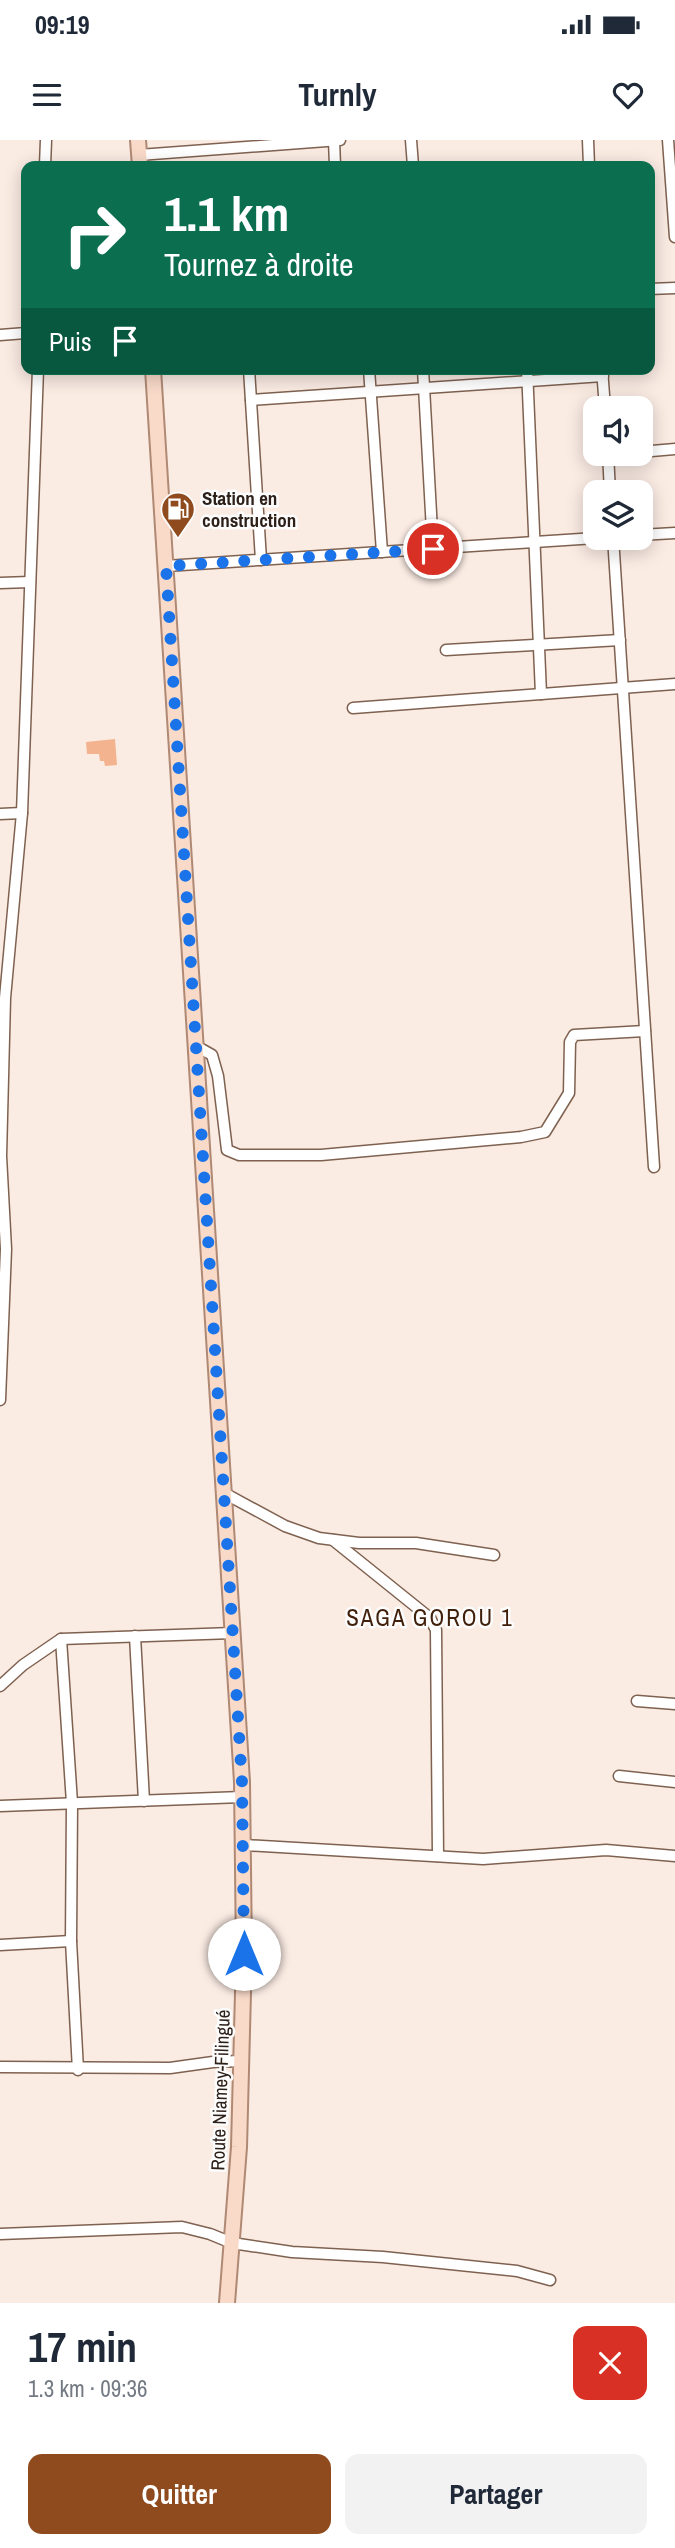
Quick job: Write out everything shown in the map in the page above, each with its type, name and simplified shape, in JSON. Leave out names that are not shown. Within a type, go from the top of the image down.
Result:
[{"type":"main road","name":"Route Niamey-Filingué","points":[[153,375],[244,1844],[238,2162],[227,2303]]},
{"type":"street","points":[[46,140],[46,161]]},
{"type":"street","points":[[139,154],[340,140]]},
{"type":"street","points":[[411,140],[413,161]]},
{"type":"street","points":[[587,140],[589,161]]},
{"type":"street","points":[[668,140],[675,237]]},
{"type":"street","points":[[334,141],[335,161]]},
{"type":"street","points":[[655,289],[675,288]]},
{"type":"street","points":[[0,335],[21,333]]},
{"type":"street","points":[[0,1400],[6,1249],[0,1156],[2,998],[22,813],[38,375]]},
{"type":"street","points":[[249,375],[261,560]]},
{"type":"street","points":[[370,375],[382,552]]},
{"type":"street","points":[[424,375],[433,549]]},
{"type":"street","points":[[527,375],[541,694]]},
{"type":"street","points":[[251,400],[584,375]]},
{"type":"street","points":[[603,375],[604,396]]},
{"type":"street","points":[[653,451],[675,449]]},
{"type":"street","points":[[653,534],[675,533]]},
{"type":"street","points":[[166,566],[583,539]]},
{"type":"street","points":[[613,550],[654,1167]]},
{"type":"street","points":[[0,583],[30,582]]},
{"type":"street","points":[[446,650],[620,640]]},
{"type":"street","points":[[353,708],[675,684]]},
{"type":"street","points":[[0,814],[22,813]]},
{"type":"street","points":[[196,1046],[212,1055],[218,1076],[227,1150],[239,1155],[321,1155],[521,1137],[545,1132],[569,1093],[570,1042],[574,1035],[645,1031]]},
{"type":"street","points":[[224,1493],[285,1526],[319,1538],[359,1544],[416,1543],[494,1555]]},
{"type":"street","points":[[333,1540],[430,1618],[436,1630],[438,1857]]},
{"type":"street","points":[[0,1686],[23,1665],[61,1639],[233,1633]]},
{"type":"street","points":[[135,1636],[144,1801]]},
{"type":"street","points":[[61,1639],[72,1803],[71,1941],[78,2070]]},
{"type":"street","points":[[637,1701],[675,1704]]},
{"type":"street","points":[[620,1776],[675,1782]]},
{"type":"street","points":[[0,1806],[242,1797]]},
{"type":"street","points":[[244,1844],[483,1859],[606,1850],[675,1856]]},
{"type":"street","points":[[0,1945],[71,1941]]},
{"type":"street","points":[[0,2067],[78,2070],[170,2068],[241,2061]]},
{"type":"street","points":[[0,2234],[181,2227],[232,2243],[318,2255],[383,2257],[517,2271],[550,2280]]},
{"type":"shaded area","points":[[115,739],[117,765],[105,766],[104,761],[100,761],[99,754],[87,754],[86,742]]},
{"type":"place","name":"Station en construction","points":[[178,539]]},
{"type":"district","name":"SAGA GOROU 1","points":[[430,1618]]},
{"type":"route","points":[[244,1954],[242,1782],[166,566],[433,549]]}]
